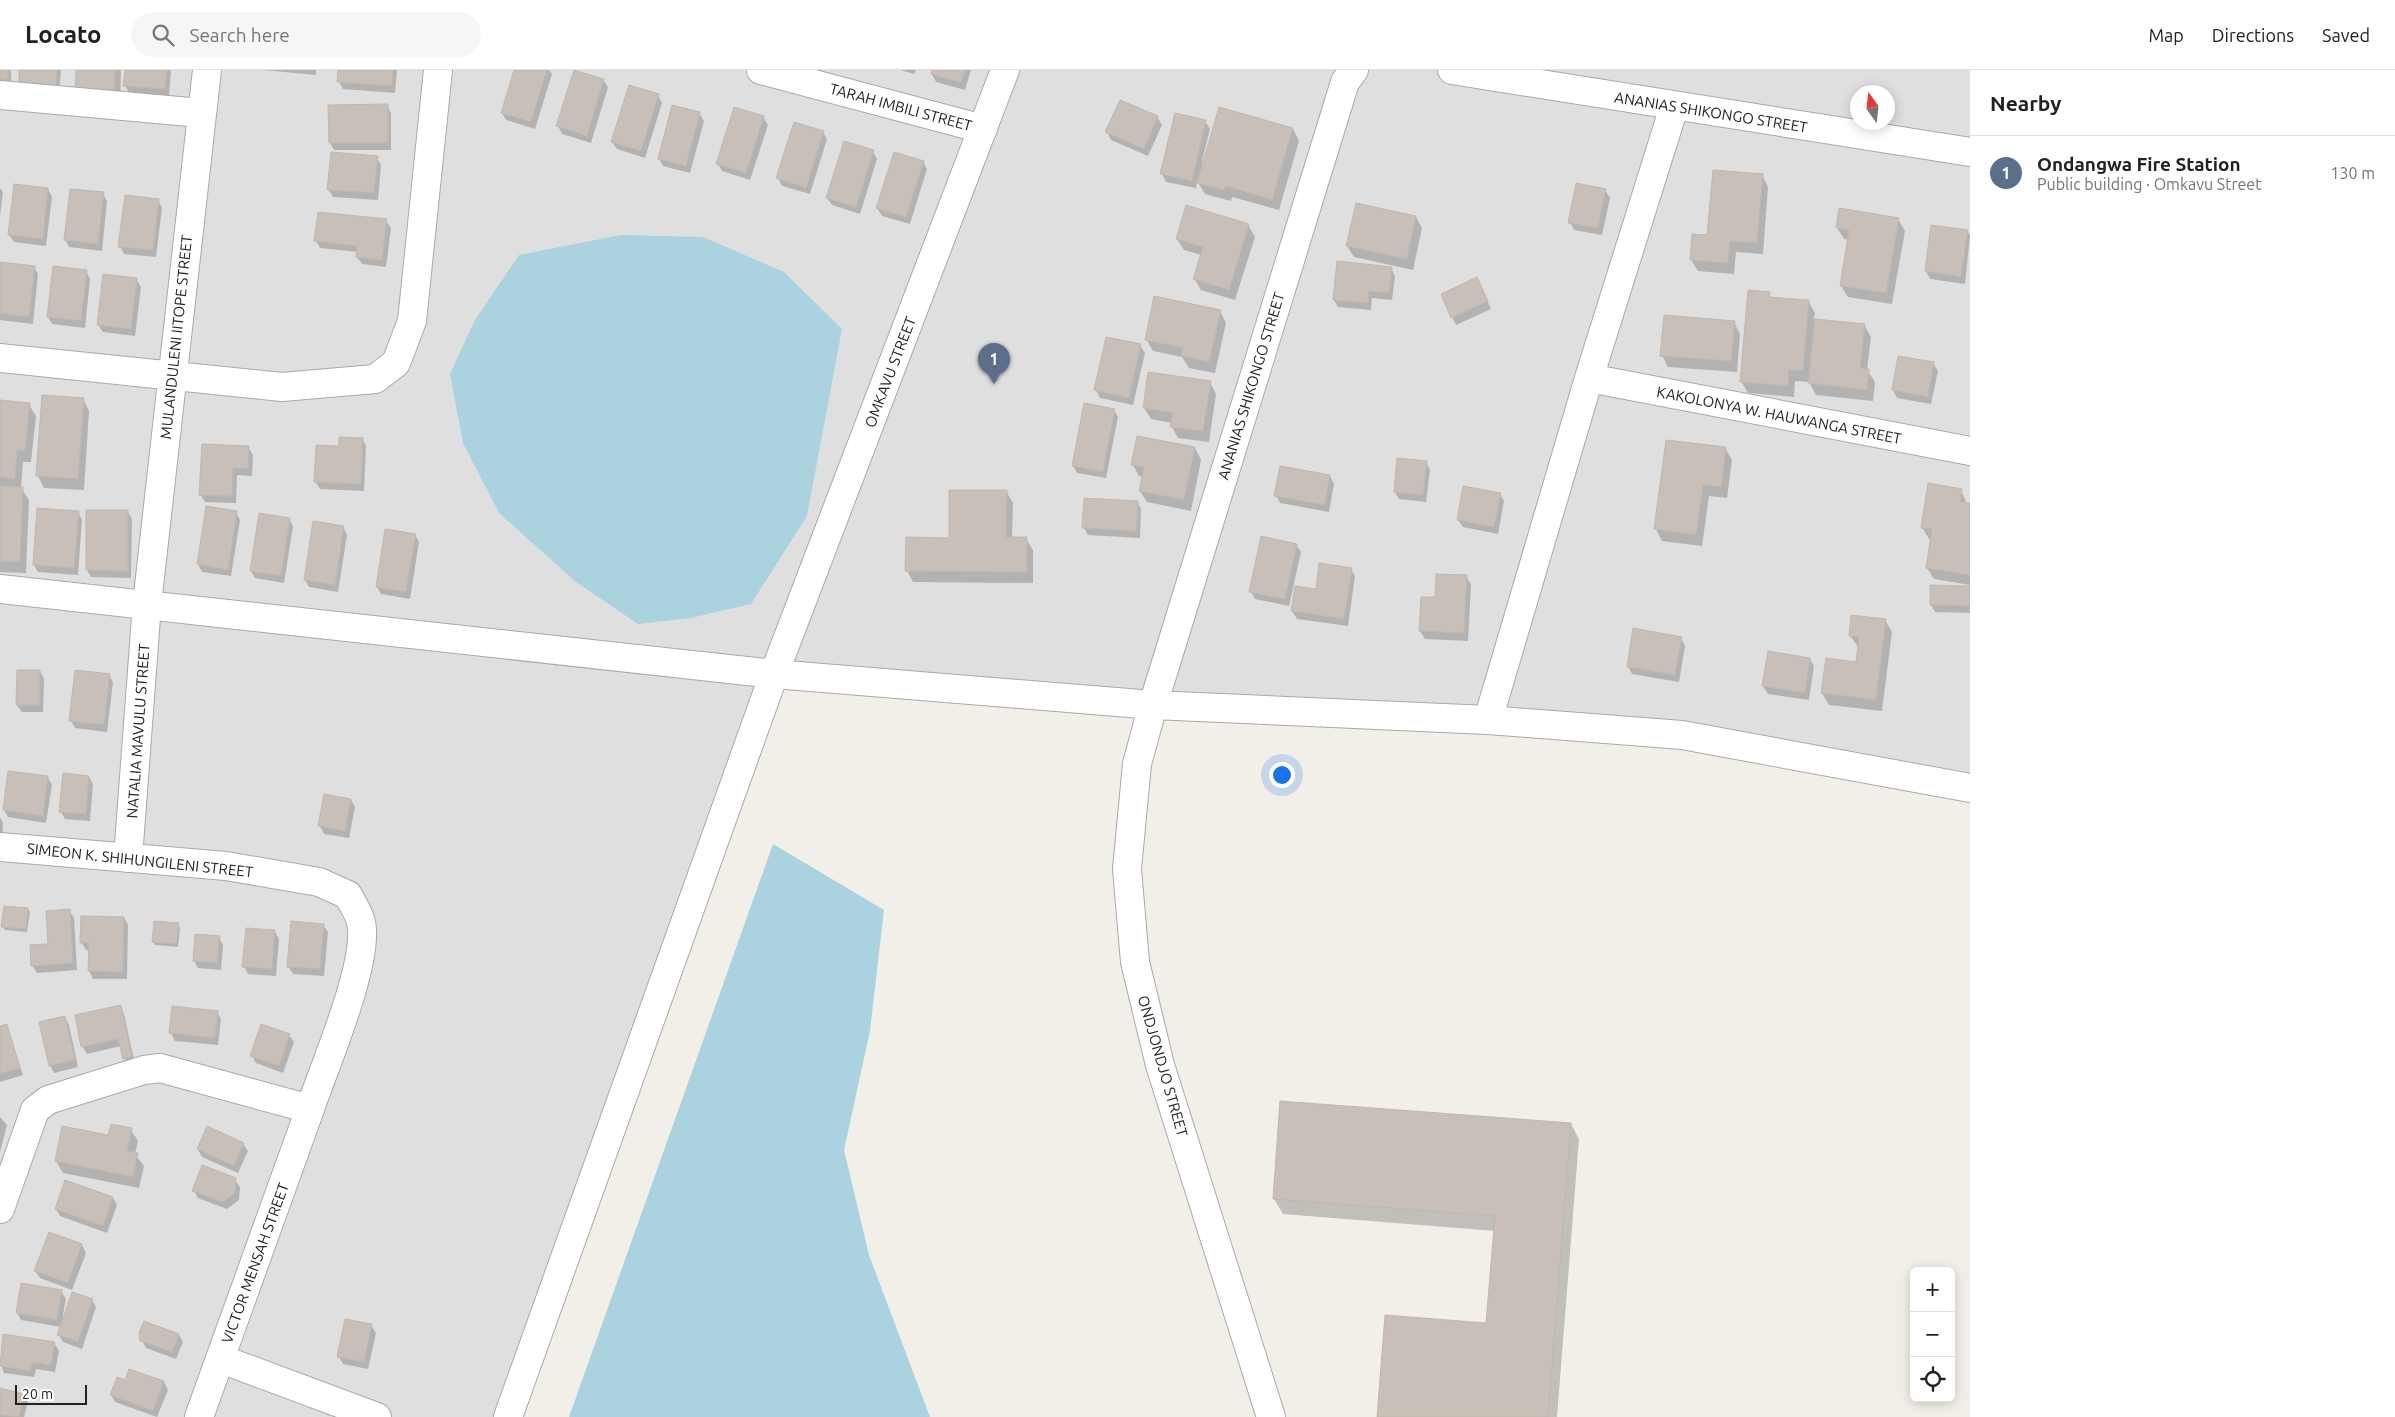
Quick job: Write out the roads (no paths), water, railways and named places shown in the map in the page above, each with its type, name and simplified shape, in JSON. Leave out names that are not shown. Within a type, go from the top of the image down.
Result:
[{"type":"street","name":"MULANDULENI IITOPE STREET","points":[[147,604],[171,376],[207,70]]},
{"type":"street","points":[[0,358],[282,387],[375,379],[396,362],[412,321],[438,70]]},
{"type":"street","name":"TARAH IMBILI STREET","points":[[761,70],[983,128]]},
{"type":"street","name":"OMKAVU STREET","points":[[508,1417],[774,674],[1005,70]]},
{"type":"street","name":"ANANIAS SHIKONGO STREET","points":[[1153,705],[1345,82],[1354,70]]},
{"type":"street","name":"ANANIAS SHIKONGO STREET","points":[[1452,70],[1970,152]]},
{"type":"street","points":[[0,95],[201,113]]},
{"type":"street","points":[[1488,720],[1589,378],[1674,106]]},
{"type":"street","name":"KAKOLONYA W. HAUWANGA STREET","points":[[1589,378],[1970,451]]},
{"type":"street","points":[[0,589],[774,674],[1153,705],[1488,720],[1682,735],[1970,788]]},
{"type":"street","name":"NATALIA MAVULU STREET","points":[[128,858],[147,604]]},
{"type":"street","name":"ONDJONDJO STREET","points":[[1153,705],[1137,764],[1127,869],[1135,962],[1160,1065],[1271,1417]]},
{"type":"street","name":"SIMEON K. SHIHUNGILENI STREET","points":[[0,846],[226,866],[318,882],[348,895],[361,922],[362,948],[354,983],[310,1109]]},
{"type":"street","points":[[0,1210],[35,1110],[48,1100],[144,1070],[160,1068],[310,1109]]},
{"type":"street","name":"VICTOR MENSAH STREET","points":[[199,1417],[310,1109]]},
{"type":"street","points":[[221,1359],[377,1417]]},
{"type":"water","points":[[621,235],[703,237],[784,272],[842,329],[807,516],[751,604],[691,618],[638,624],[576,582],[499,513],[463,443],[450,374],[475,320],[519,255]]},
{"type":"water","points":[[773,844],[884,910],[870,1031],[844,1150],[869,1255],[930,1417],[569,1417]]},
{"type":"place","name":"Ondangwa Fire Station","points":[[994,384]]}]
